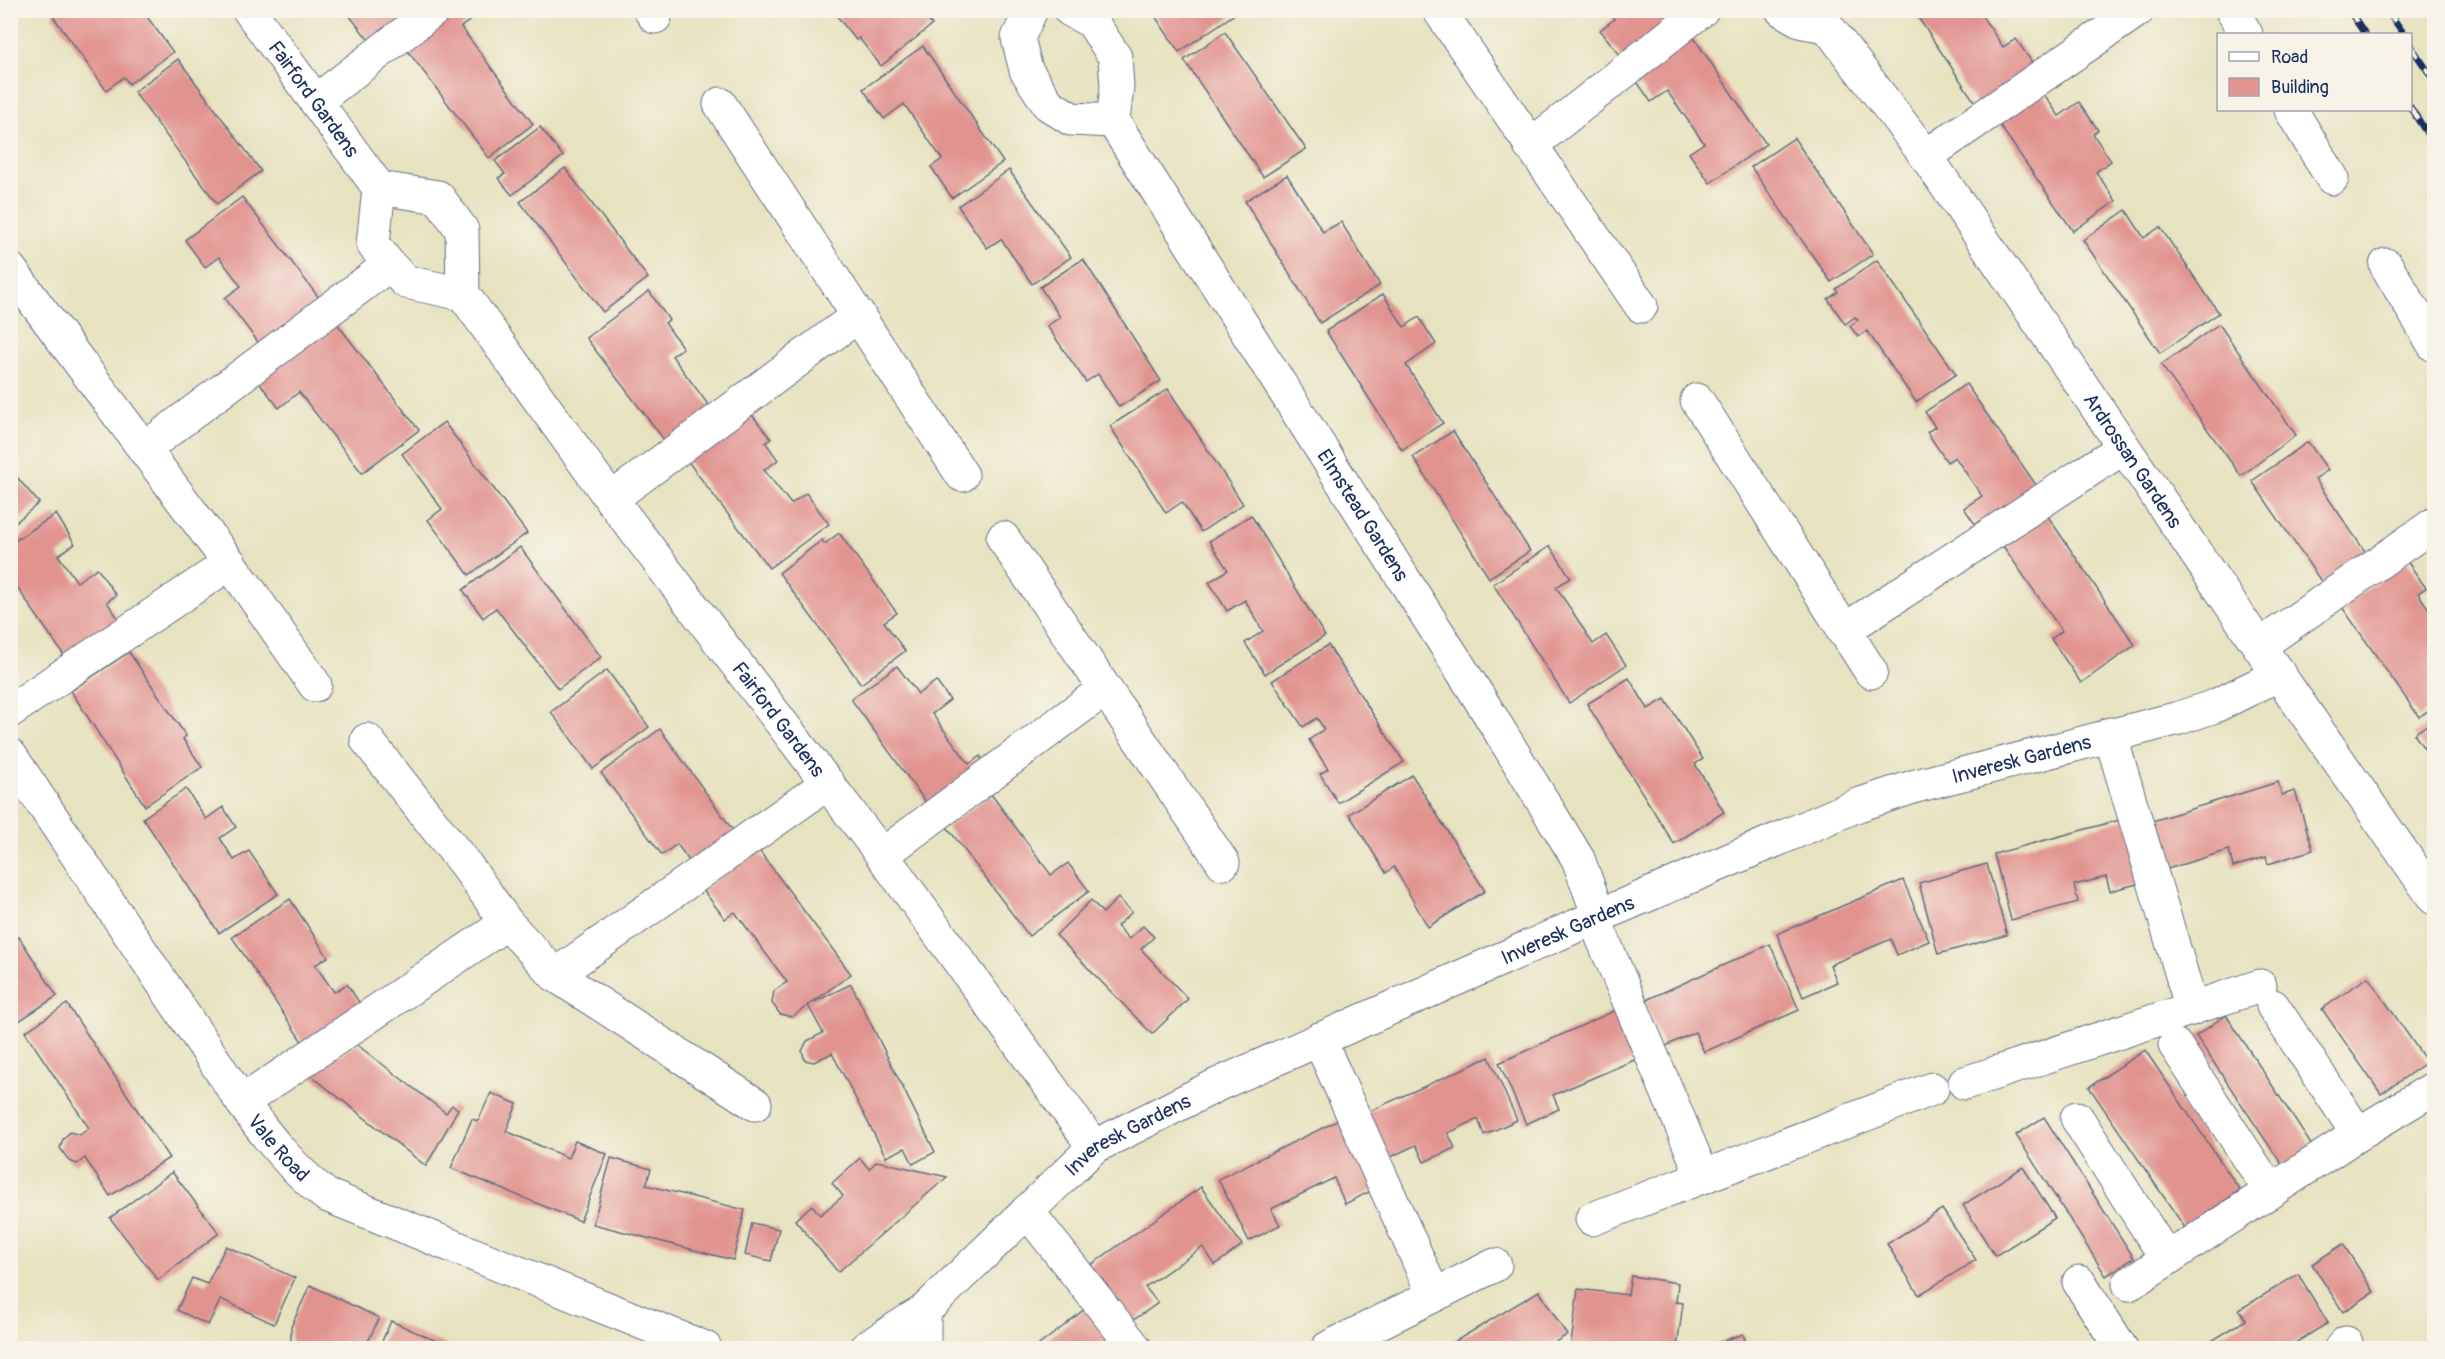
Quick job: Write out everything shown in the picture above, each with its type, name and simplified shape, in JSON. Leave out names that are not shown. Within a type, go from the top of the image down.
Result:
[{"type":"street","name":"Fairford Gardens","points":[[249,10],[379,188]]},
{"type":"street","points":[[316,100],[434,10]]},
{"type":"street","points":[[1031,10],[1018,38],[1026,70],[1048,104],[1071,119],[1113,121],[1117,87],[1115,57],[1092,22],[1070,10]]},
{"type":"street","points":[[1439,10],[1641,306]]},
{"type":"street","points":[[1530,146],[1702,10]]},
{"type":"street","name":"Ardrossan Gardens","points":[[1782,10],[1803,22],[1829,18],[2434,898]]},
{"type":"street","points":[[1926,156],[2138,10]]},
{"type":"street","points":[[2232,10],[2245,33]]},
{"type":"street","points":[[720,104],[962,475]]},
{"type":"street","points":[[2292,111],[2332,178]]},
{"type":"street","name":"Elmstead Gardens","points":[[1113,121],[1485,707],[1578,859],[1596,917],[1703,1177]]},
{"type":"street","points":[[379,188],[438,197],[462,230],[463,294],[406,282],[389,266],[374,244],[379,188]]},
{"type":"street","points":[[144,448],[389,266]]},
{"type":"street","points":[[2386,266],[2434,345]]},
{"type":"street","points":[[10,269],[230,563],[315,685]]},
{"type":"street","name":"Fairford Gardens","points":[[463,294],[611,499],[882,855],[1094,1147]]},
{"type":"street","points":[[611,499],[859,315]]},
{"type":"street","points":[[1697,400],[1871,672]]},
{"type":"street","points":[[1843,631],[2123,448]]},
{"type":"street","points":[[2259,646],[2434,524]]},
{"type":"street","points":[[1003,538],[1223,863]]},
{"type":"street","points":[[10,711],[230,563]]},
{"type":"street","name":"Inveresk Gardens","points":[[866,1348],[924,1311],[1094,1147],[1219,1084],[1596,917],[1858,805],[1916,786],[2179,718],[2216,706],[2280,674]]},
{"type":"street","points":[[882,855],[1105,689]]},
{"type":"street","points":[[2110,734],[2192,1009]]},
{"type":"street","points":[[367,740],[468,868],[507,923],[555,975],[755,1104]]},
{"type":"street","name":"Vale Road","points":[[10,755],[242,1102],[266,1136],[300,1174],[326,1196],[705,1348]]},
{"type":"street","points":[[555,975],[828,783]]},
{"type":"street","points":[[242,1102],[507,923]]},
{"type":"street","points":[[1965,1083],[2192,1009],[2266,996],[2358,1134]]},
{"type":"street","points":[[1319,1039],[1434,1296]]},
{"type":"street","points":[[2175,1046],[2271,1192]]},
{"type":"street","points":[[2128,1284],[2358,1134],[2434,1088]]},
{"type":"street","points":[[1592,1219],[1932,1089]]},
{"type":"street","points":[[2078,1118],[2167,1259]]},
{"type":"street","points":[[1027,1211],[1136,1348]]},
{"type":"street","points":[[1328,1348],[1495,1265]]},
{"type":"street","points":[[2079,1282],[2121,1348]]},
{"type":"street","points":[[924,1311],[924,1348]]},
{"type":"building","points":[[57,10],[142,10],[173,52],[129,84],[124,77],[106,90],[52,15]]},
{"type":"building","points":[[345,10],[423,10],[375,48]]},
{"type":"building","points":[[451,10],[465,10],[472,19],[461,27],[533,124],[489,158],[404,46]]},
{"type":"building","points":[[832,10],[920,10],[932,25],[881,66],[859,38],[856,40]]},
{"type":"building","points":[[1151,10],[1234,10],[1236,13],[1179,52]]},
{"type":"building","points":[[1607,10],[1671,10],[1676,17],[1624,60],[1600,30],[1614,19]]},
{"type":"building","points":[[1913,10],[1978,10],[2003,47],[2016,39],[2036,68],[1978,107]]},
{"type":"building","points":[[1225,32],[1306,149],[1263,177],[1184,60]]},
{"type":"building","points":[[1690,32],[1766,144],[1710,183],[1689,153],[1704,143],[1667,91],[1651,102],[1631,73]]},
{"type":"building","points":[[923,46],[1003,162],[952,198],[931,167],[942,159],[904,104],[884,119],[863,89]]},
{"type":"building","points":[[178,59],[261,171],[217,204],[134,92]]},
{"type":"building","points":[[2039,87],[2059,116],[2079,102],[2098,130],[2093,134],[2111,161],[2096,172],[2116,201],[2073,231],[1994,117]]},
{"type":"building","points":[[540,127],[563,156],[512,195],[498,178],[505,174],[495,161]]},
{"type":"building","points":[[1794,138],[1873,254],[1831,282],[1751,167]]},
{"type":"building","points":[[565,168],[648,278],[603,312],[520,202]]},
{"type":"building","points":[[1009,170],[1071,257],[1032,284],[1001,239],[987,248],[958,206]]},
{"type":"building","points":[[1287,175],[1323,232],[1341,222],[1380,285],[1320,323],[1245,201]]},
{"type":"building","points":[[242,197],[326,307],[266,353],[225,298],[241,286],[219,257],[205,267],[185,240]]},
{"type":"building","points":[[2126,210],[2144,238],[2160,227],[2219,313],[2160,353],[2083,240]]},
{"type":"building","points":[[1083,259],[1161,381],[1119,407],[1098,374],[1086,382],[1047,326],[1060,317],[1040,287]]},
{"type":"building","points":[[1877,260],[1956,374],[1916,402],[1867,331],[1858,337],[1850,326],[1858,320],[1855,317],[1845,324],[1828,299],[1838,292],[1836,289]]},
{"type":"building","points":[[649,291],[669,320],[665,323],[683,348],[672,356],[713,411],[668,445],[586,338]]},
{"type":"building","points":[[1383,294],[1404,327],[1419,317],[1436,344],[1406,365],[1443,423],[1402,450],[1326,331]]},
{"type":"building","points":[[335,321],[419,430],[362,473],[299,392],[279,408],[258,381]]},
{"type":"building","points":[[2219,324],[2296,435],[2241,476],[2161,365]]},
{"type":"building","points":[[1966,384],[2043,495],[1983,536],[1964,508],[1982,496],[1955,457],[1947,462],[1927,432],[1935,427],[1925,412]]},
{"type":"building","points":[[1168,389],[1243,504],[1201,532],[1182,502],[1166,513],[1110,426]]},
{"type":"building","points":[[749,411],[771,439],[766,443],[778,460],[764,470],[791,504],[806,493],[829,524],[769,568],[686,459]]},
{"type":"building","points":[[444,422],[527,533],[469,575],[428,520],[442,509],[402,454]]},
{"type":"building","points":[[1453,431],[1530,551],[1489,578],[1413,457]]},
{"type":"building","points":[[2308,442],[2328,470],[2315,479],[2371,560],[2327,590],[2252,481]]},
{"type":"building","points":[[10,469],[39,503],[10,527]]},
{"type":"building","points":[[56,514],[75,544],[58,555],[77,582],[97,568],[116,595],[107,602],[126,630],[72,667],[10,577],[10,544]]},
{"type":"building","points":[[1251,515],[1325,636],[1265,674],[1245,643],[1263,631],[1245,600],[1227,611],[1209,582],[1228,570],[1209,541]]},
{"type":"building","points":[[2047,515],[2135,645],[2081,683],[2051,639],[2062,631],[2003,546]]},
{"type":"building","points":[[839,533],[897,613],[884,622],[905,651],[861,684],[779,573],[822,540],[825,544]]},
{"type":"building","points":[[1550,546],[1571,578],[1556,587],[1593,644],[1606,635],[1626,665],[1569,703],[1493,584]]},
{"type":"building","points":[[520,547],[601,657],[558,689],[496,608],[483,618],[463,590]]},
{"type":"building","points":[[2407,561],[2426,588],[2418,593],[2434,617],[2434,706],[2419,717],[2342,607]]},
{"type":"building","points":[[1328,645],[1404,762],[1338,803],[1320,774],[1328,769],[1309,740],[1324,729],[1317,718],[1303,727],[1272,681]]},
{"type":"building","points":[[129,652],[186,736],[183,739],[202,767],[145,806],[71,691]]},
{"type":"building","points":[[897,666],[918,694],[936,681],[950,700],[932,714],[969,764],[980,756],[990,770],[933,812],[851,699]]},
{"type":"building","points":[[607,670],[649,727],[593,769],[551,712]]},
{"type":"building","points":[[1629,678],[1648,709],[1665,699],[1703,759],[1695,764],[1724,812],[1674,844],[1587,704]]},
{"type":"building","points":[[2434,720],[2434,763],[2414,734]]},
{"type":"building","points":[[660,729],[740,840],[697,872],[677,844],[662,855],[601,773]]},
{"type":"building","points":[[1412,775],[1485,891],[1428,927],[1394,867],[1386,873],[1349,814]]},
{"type":"building","points":[[2278,782],[2282,795],[2295,791],[2313,850],[2268,864],[2266,857],[2233,867],[2229,850],[2164,870],[2149,822]]},
{"type":"building","points":[[186,789],[206,819],[223,807],[236,827],[220,838],[234,860],[249,851],[278,894],[219,933],[143,818]]},
{"type":"building","points":[[991,794],[1051,875],[1068,863],[1089,891],[1029,936],[947,827]]},
{"type":"building","points":[[2127,818],[2145,882],[2110,891],[2106,877],[2074,885],[2078,902],[2011,920],[1994,854]]},
{"type":"building","points":[[758,849],[851,974],[792,1017],[780,1014],[772,1003],[774,991],[787,982],[735,912],[725,919],[703,890]]},
{"type":"building","points":[[1987,864],[2007,935],[1938,954],[1919,883]]},
{"type":"building","points":[[1903,880],[1929,941],[1897,955],[1891,939],[1830,965],[1837,982],[1803,997],[1777,934]]},
{"type":"building","points":[[1118,898],[1132,912],[1117,926],[1129,939],[1143,926],[1154,937],[1141,949],[1188,999],[1152,1034],[1056,935],[1091,900],[1103,913]]},
{"type":"building","points":[[290,899],[328,957],[315,965],[334,992],[347,984],[367,1014],[309,1052],[232,937]]},
{"type":"building","points":[[19,937],[57,996],[13,1025],[10,1020],[10,943]]},
{"type":"building","points":[[1770,944],[1799,1010],[1704,1052],[1695,1032],[1664,1047],[1644,1001]]},
{"type":"building","points":[[2368,977],[2427,1062],[2381,1094],[2322,1009]]},
{"type":"building","points":[[851,984],[935,1152],[913,1164],[905,1148],[886,1157],[832,1053],[814,1062],[805,1060],[802,1051],[807,1041],[823,1033],[808,1005]]},
{"type":"building","points":[[67,1004],[169,1158],[110,1196],[85,1158],[77,1164],[69,1161],[60,1148],[63,1139],[70,1132],[80,1135],[89,1128],[25,1032]]},
{"type":"building","points":[[1625,1006],[1646,1055],[1553,1095],[1559,1109],[1526,1124],[1499,1063]]},
{"type":"building","points":[[2226,1015],[2314,1149],[2284,1168],[2196,1036]]},
{"type":"building","points":[[356,1044],[446,1113],[452,1105],[458,1109],[426,1166],[309,1074]]},
{"type":"building","points":[[2145,1050],[2240,1190],[2185,1228],[2089,1087]]},
{"type":"building","points":[[1489,1057],[1517,1120],[1484,1135],[1478,1119],[1448,1133],[1455,1148],[1424,1162],[1416,1145],[1384,1160],[1363,1114]]},
{"type":"building","points":[[491,1093],[517,1104],[506,1131],[568,1158],[575,1141],[607,1154],[580,1221],[451,1168],[472,1119],[478,1121]]},
{"type":"building","points":[[2044,1117],[2134,1258],[2106,1276],[2016,1135]]},
{"type":"building","points":[[1343,1118],[1377,1188],[1345,1204],[1334,1178],[1271,1209],[1280,1225],[1249,1241],[1218,1179]]},
{"type":"building","points":[[611,1158],[651,1169],[646,1185],[745,1210],[733,1260],[593,1224]]},
{"type":"building","points":[[860,1158],[869,1169],[877,1161],[947,1177],[838,1272],[795,1220],[812,1205],[820,1215],[843,1196],[832,1183]]},
{"type":"building","points":[[2023,1167],[2055,1218],[1995,1256],[1963,1205]]},
{"type":"building","points":[[172,1172],[219,1233],[158,1280],[110,1218]]},
{"type":"building","points":[[1201,1187],[1242,1245],[1215,1265],[1203,1247],[1145,1287],[1158,1303],[1129,1323],[1088,1267]]},
{"type":"building","points":[[1942,1209],[1976,1260],[1919,1295],[1887,1244]]},
{"type":"building","points":[[752,1223],[779,1229],[771,1261],[745,1255]]},
{"type":"building","points":[[2343,1244],[2374,1292],[2343,1312],[2312,1264]]},
{"type":"building","points":[[226,1246],[295,1278],[274,1324],[221,1299],[208,1325],[177,1310],[192,1278],[207,1284]]},
{"type":"building","points":[[2298,1274],[2328,1323],[2287,1348],[2200,1348],[2246,1320],[2239,1310]]},
{"type":"building","points":[[1631,1276],[1678,1283],[1676,1302],[1683,1303],[1677,1348],[1605,1348],[1571,1344],[1578,1289],[1628,1295]]},
{"type":"building","points":[[310,1285],[379,1318],[365,1348],[291,1348],[291,1327]]},
{"type":"building","points":[[1539,1291],[1567,1335],[1545,1348],[1458,1348],[1454,1342]]},
{"type":"building","points":[[1092,1303],[1116,1348],[1035,1348],[1065,1325]]},
{"type":"building","points":[[391,1321],[427,1337],[454,1348],[379,1348]]},
{"type":"building","points":[[1743,1334],[1748,1348],[1703,1348]]},
{"type":"railway","points":[[2349,10],[2364,33]]},
{"type":"railway","points":[[2387,10],[2403,33]]},
{"type":"railway","points":[[2412,48],[2434,80]]},
{"type":"railway","points":[[2412,110],[2434,144]]}]
